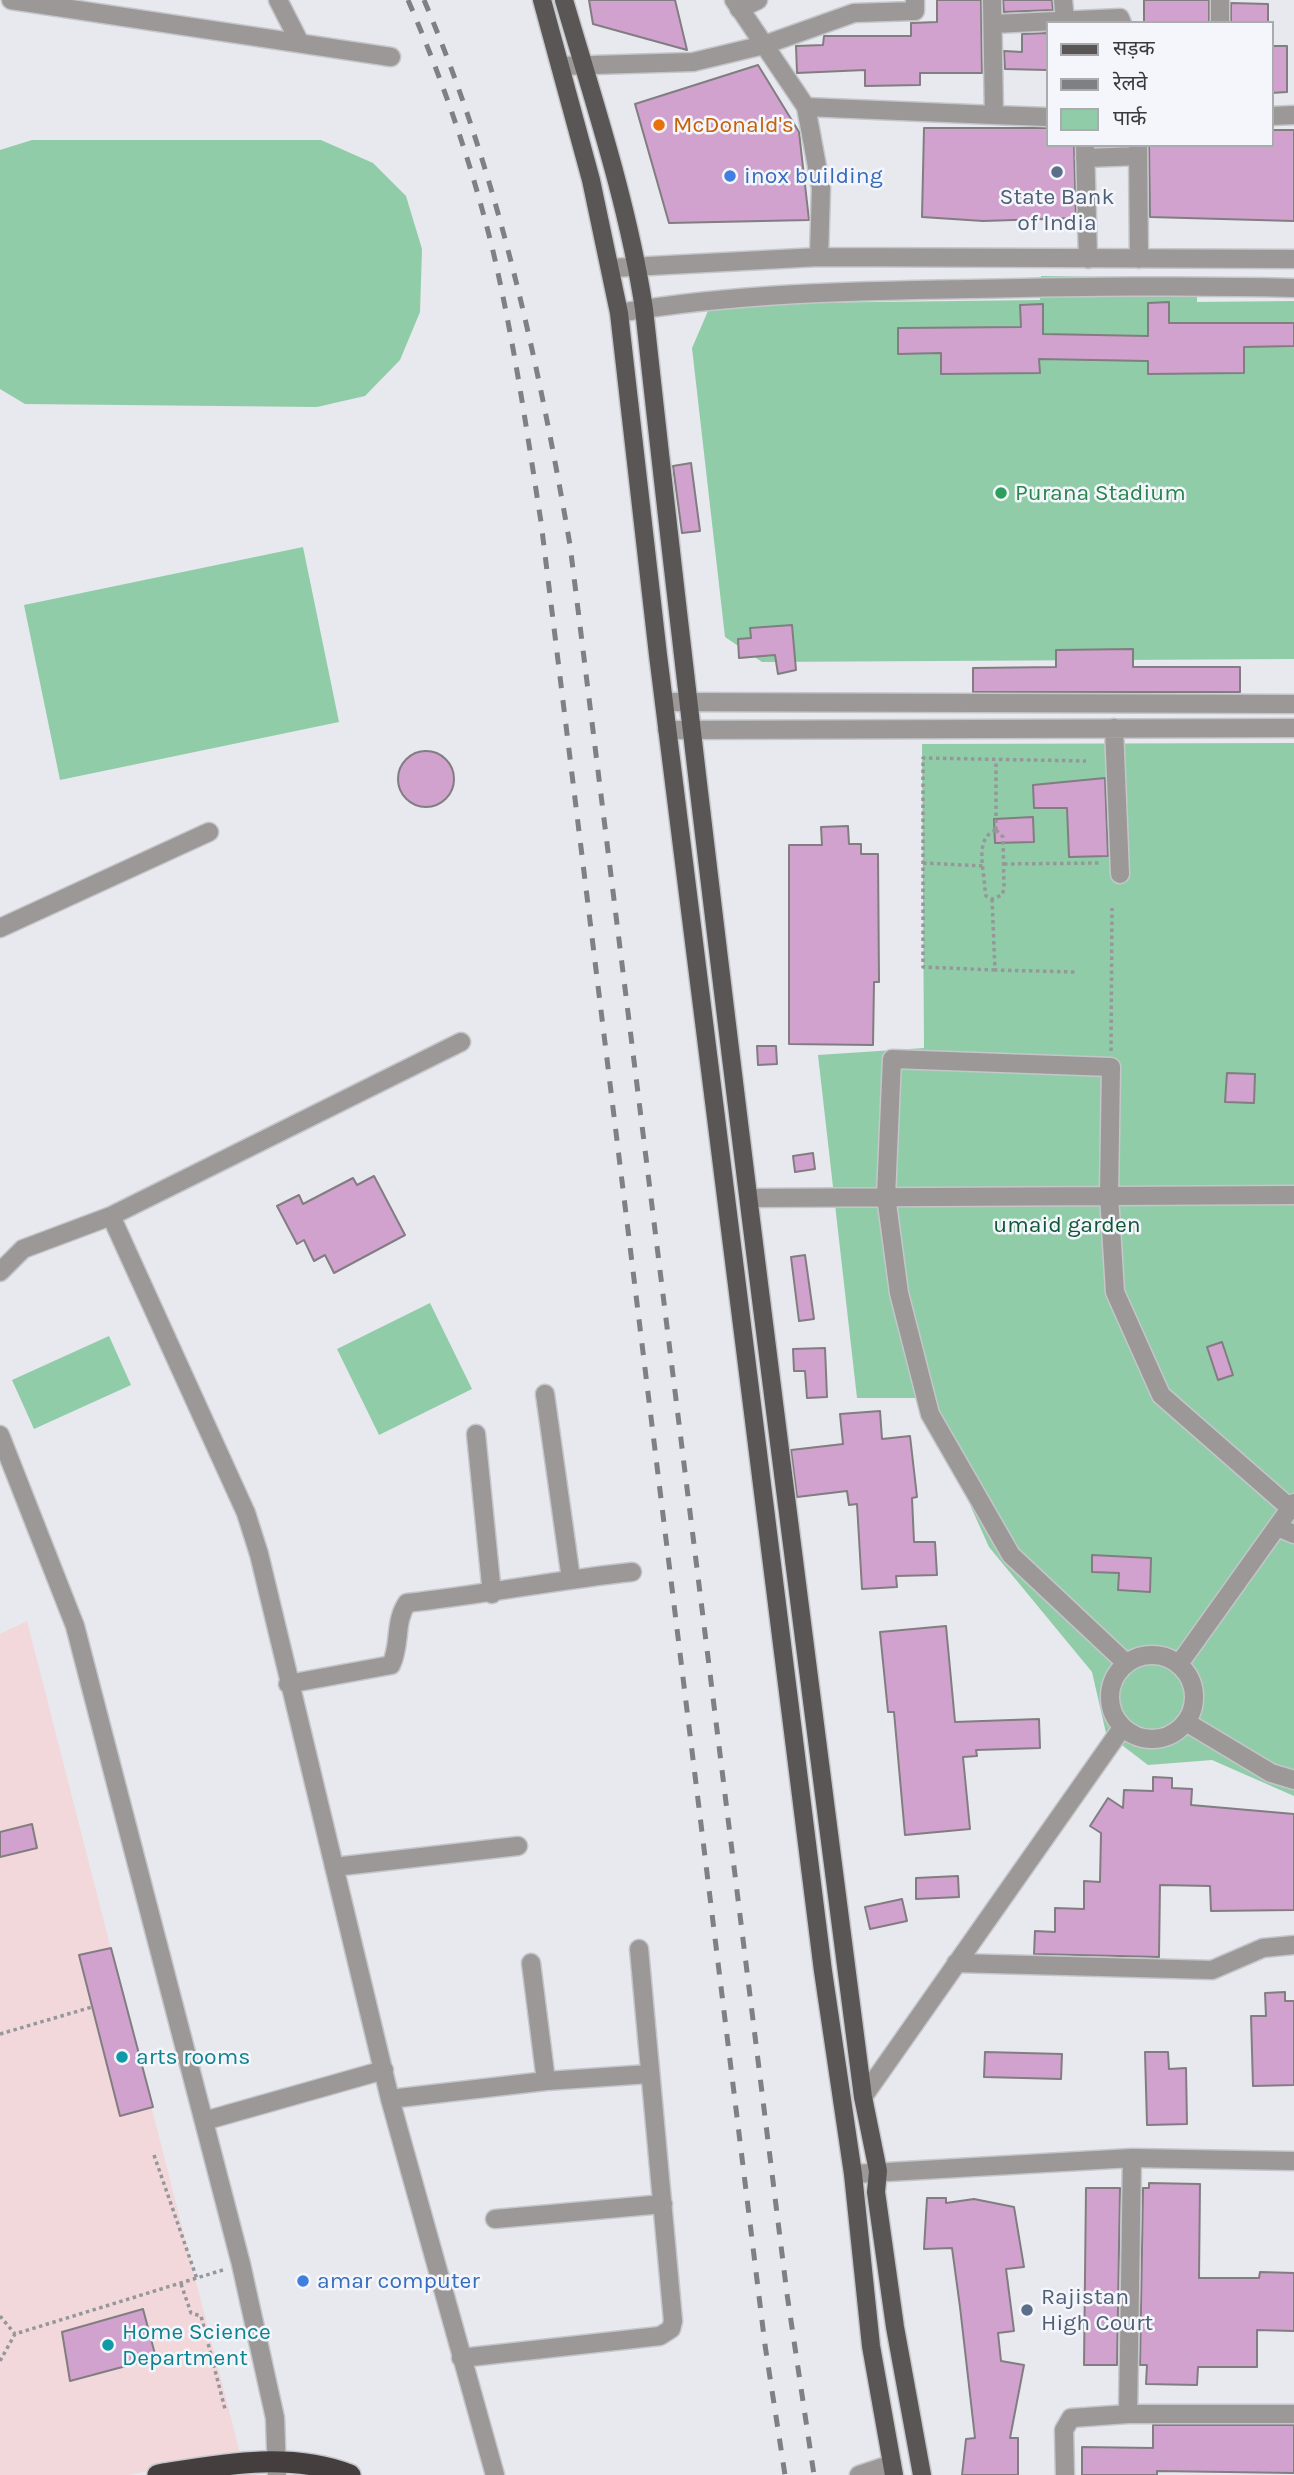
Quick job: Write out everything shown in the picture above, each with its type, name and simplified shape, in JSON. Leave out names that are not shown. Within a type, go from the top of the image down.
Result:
[{"type":"highway","points":[[158,2475],[329,2467],[350,2475]]},
{"type":"main road","points":[[542,0],[612,268],[619,313],[667,730],[823,1971],[853,2174],[871,2346],[893,2470]]},
{"type":"main road","points":[[564,0],[637,266],[644,309],[689,728],[863,2096],[878,2171],[876,2192],[895,2327],[922,2475]]},
{"type":"street","points":[[11,0],[391,57]]},
{"type":"street","points":[[121,0],[131,18]]},
{"type":"street","points":[[278,0],[300,43]]},
{"type":"street","points":[[758,0],[737,5],[806,107],[821,188],[819,257]]},
{"type":"street","points":[[560,66],[693,62],[764,45],[854,13],[915,11],[915,0]]},
{"type":"street","points":[[992,0],[993,115]]},
{"type":"street","points":[[1063,0],[1065,20]]},
{"type":"street","points":[[1220,0],[1220,21]]},
{"type":"street","points":[[993,23],[1120,18],[1121,21]]},
{"type":"street","points":[[806,107],[1046,117]]},
{"type":"street","points":[[1273,116],[1294,115]]},
{"type":"street","points":[[1088,260],[1085,151],[1138,151],[1139,260]]},
{"type":"street","points":[[612,268],[819,257],[1294,260]]},
{"type":"street","points":[[619,313],[755,295],[845,289],[1185,285],[1294,288]]},
{"type":"street","points":[[664,702],[1294,704]]},
{"type":"street","points":[[1114,728],[1120,869]]},
{"type":"street","points":[[667,730],[1294,728]]},
{"type":"street","points":[[0,929],[209,832]]},
{"type":"street","points":[[0,1272],[23,1250],[111,1216],[461,1042]]},
{"type":"street","points":[[1126,1663],[1010,1555],[930,1414],[900,1293],[886,1196],[892,1059],[1111,1067],[1109,1195],[1115,1292],[1161,1395],[1292,1505],[1179,1664]]},
{"type":"street","points":[[749,1198],[1294,1195]]},
{"type":"street","points":[[111,1216],[246,1513],[259,1554],[288,1684],[390,2099],[495,2475]]},
{"type":"street","points":[[545,1394],[571,1579]]},
{"type":"street","points":[[476,1434],[492,1594]]},
{"type":"street","points":[[0,1435],[75,1626],[241,2264],[275,2418],[277,2468]]},
{"type":"street","points":[[1277,1527],[1294,1534]]},
{"type":"street","points":[[288,1684],[391,1665],[396,1655],[400,1614],[407,1603],[492,1594],[571,1579],[632,1572]]},
{"type":"street","points":[[1153,1654],[1179,1664],[1188,1674],[1194,1689],[1194,1705],[1186,1723],[1175,1733],[1153,1740],[1137,1737],[1122,1727],[1111,1708],[1110,1689],[1115,1676],[1126,1663],[1153,1654]]},
{"type":"street","points":[[1186,1723],[1271,1773],[1294,1780]]},
{"type":"street","points":[[863,2096],[1122,1727]]},
{"type":"street","points":[[334,1867],[518,1846]]},
{"type":"street","points":[[956,1964],[1212,1970],[1263,1948],[1294,1945]]},
{"type":"street","points":[[461,2358],[660,2336],[671,2329],[663,2204],[639,1949]]},
{"type":"street","points":[[531,1964],[545,2081]]},
{"type":"street","points":[[204,2121],[384,2070]]},
{"type":"street","points":[[390,2099],[545,2081],[649,2074]]},
{"type":"street","points":[[853,2174],[1132,2158],[1294,2161]]},
{"type":"street","points":[[1129,2414],[1132,2158]]},
{"type":"street","points":[[495,2219],[663,2204]]},
{"type":"street","points":[[1065,2475],[1065,2430],[1071,2418],[1129,2414],[1294,2414]]},
{"type":"street","points":[[859,2474],[893,2470]]},
{"type":"path","points":[[1075,972],[923,967],[923,758],[1086,761]]},
{"type":"path","points":[[996,760],[996,830],[1003,837],[1004,889],[1002,895],[992,899],[986,896],[982,841],[987,834],[996,830]]},
{"type":"path","points":[[923,863],[984,866]]},
{"type":"path","points":[[1004,864],[1120,869]]},
{"type":"path","points":[[992,899],[995,970]]},
{"type":"path","points":[[1111,1067],[1112,908]]},
{"type":"path","points":[[0,2034],[92,2007]]},
{"type":"path","points":[[154,2155],[197,2279]]},
{"type":"path","points":[[0,2361],[15,2334],[241,2264]]},
{"type":"path","points":[[181,2284],[191,2313],[201,2316],[225,2409]]},
{"type":"path","points":[[0,2316],[15,2334]]},
{"type":"shaded area","points":[[27,1621],[240,2453],[128,2475],[0,2475],[0,1634]]},
{"type":"green space","points":[[32,140],[321,140],[373,163],[406,196],[422,249],[420,312],[400,360],[365,396],[317,407],[25,404],[0,389],[0,150]]},
{"type":"green space","name":"Purana Stadium","points":[[1041,276],[1197,278],[1197,302],[1294,301],[1294,659],[762,662],[725,637],[692,348],[711,304],[1040,300]]},
{"type":"green space","points":[[303,547],[339,722],[60,780],[24,605]]},
{"type":"green space","name":"umaid garden","points":[[1294,743],[1294,1796],[1212,1760],[1148,1765],[1106,1733],[1092,1672],[989,1547],[922,1398],[857,1398],[818,1055],[924,1048],[922,744]]},
{"type":"green space","points":[[430,1303],[472,1389],[379,1435],[337,1349]]},
{"type":"green space","points":[[109,1336],[131,1385],[34,1429],[12,1380]]},
{"type":"building","points":[[589,0],[675,0],[687,50],[593,24]]},
{"type":"building","points":[[937,0],[981,0],[982,73],[920,73],[920,85],[865,86],[865,70],[797,73],[796,46],[823,45],[824,36],[911,36],[911,23],[937,22]]},
{"type":"building","points":[[1003,0],[1052,0],[1053,10],[1004,12]]},
{"type":"building","points":[[1144,0],[1209,0],[1209,21],[1144,21]]},
{"type":"building","points":[[1231,3],[1268,4],[1268,21],[1231,21]]},
{"type":"building","points":[[1046,33],[1046,70],[1005,69],[1004,51],[1022,52],[1022,34]]},
{"type":"building","points":[[1273,46],[1287,46],[1287,92],[1273,93]]},
{"type":"building","name":"inox building","points":[[758,65],[799,132],[809,220],[669,223],[635,104]]},
{"type":"building","points":[[924,128],[1046,128],[1046,147],[1074,147],[1076,218],[983,221],[922,217]]},
{"type":"building","points":[[1273,130],[1294,130],[1294,221],[1150,217],[1149,147],[1273,147]]},
{"type":"building","points":[[1169,302],[1169,323],[1294,323],[1294,346],[1244,347],[1244,373],[1148,374],[1148,361],[1039,359],[1040,373],[941,374],[941,353],[898,354],[898,328],[1021,327],[1020,305],[1043,304],[1043,334],[1148,336],[1148,303]]},
{"type":"building","points":[[691,463],[700,531],[682,533],[673,466]]},
{"type":"building","points":[[792,625],[796,670],[778,674],[775,655],[739,658],[738,639],[751,638],[750,628]]},
{"type":"building","points":[[1133,649],[1133,667],[1240,667],[1240,692],[973,692],[973,668],[1056,667],[1056,650]]},
{"type":"building","points":[[420,751],[432,751],[442,755],[450,763],[454,779],[450,795],[442,803],[432,807],[420,807],[410,803],[402,795],[398,785],[398,773],[402,763],[410,755]]},
{"type":"building","points":[[1105,778],[1108,856],[1069,857],[1067,808],[1034,808],[1033,785]]},
{"type":"building","points":[[1033,817],[1034,842],[995,843],[994,819]]},
{"type":"building","points":[[848,826],[849,844],[861,844],[861,854],[878,854],[879,982],[874,982],[873,1045],[789,1044],[789,845],[822,845],[821,827]]},
{"type":"building","points":[[757,1046],[776,1046],[777,1064],[758,1065]]},
{"type":"building","points":[[1227,1073],[1255,1074],[1254,1103],[1225,1102]]},
{"type":"building","points":[[813,1153],[815,1169],[795,1172],[793,1156]]},
{"type":"building","points":[[374,1176],[405,1235],[334,1273],[325,1255],[314,1261],[304,1240],[297,1244],[277,1206],[299,1195],[303,1204],[353,1178],[357,1185]]},
{"type":"building","points":[[805,1255],[814,1319],[799,1321],[791,1257]]},
{"type":"building","points":[[1222,1342],[1233,1375],[1218,1380],[1207,1347]]},
{"type":"building","points":[[825,1348],[827,1397],[807,1398],[805,1371],[794,1371],[793,1349]]},
{"type":"building","points":[[880,1411],[882,1439],[910,1436],[917,1497],[912,1498],[914,1542],[935,1542],[937,1575],[896,1576],[897,1587],[862,1589],[857,1504],[849,1505],[847,1491],[797,1497],[791,1450],[843,1444],[840,1414]]},
{"type":"building","points":[[1092,1555],[1151,1558],[1150,1592],[1118,1590],[1119,1573],[1092,1572]]},
{"type":"building","points":[[946,1626],[955,1722],[1039,1719],[1040,1748],[976,1750],[977,1756],[963,1757],[970,1829],[905,1835],[894,1712],[888,1712],[880,1632]]},
{"type":"building","points":[[1153,1777],[1172,1778],[1172,1788],[1192,1789],[1191,1805],[1294,1814],[1294,1910],[1211,1911],[1210,1886],[1160,1885],[1159,1957],[1034,1954],[1035,1931],[1055,1932],[1055,1908],[1084,1909],[1084,1881],[1100,1882],[1101,1833],[1090,1826],[1108,1798],[1123,1808],[1124,1790],[1153,1791]]},
{"type":"building","points":[[32,1824],[37,1848],[0,1857],[0,1832]]},
{"type":"building","points":[[958,1876],[959,1897],[916,1899],[916,1878]]},
{"type":"building","points":[[902,1899],[907,1921],[870,1929],[865,1907]]},
{"type":"building","name":"arts rooms","points":[[111,1948],[153,2107],[120,2116],[79,1955]]},
{"type":"building","points":[[1285,1992],[1285,2001],[1294,2001],[1294,2085],[1253,2086],[1251,2016],[1266,2016],[1265,1993]]},
{"type":"building","points":[[985,2052],[1062,2054],[1061,2079],[984,2077]]},
{"type":"building","points":[[1145,2052],[1168,2052],[1169,2069],[1186,2068],[1187,2124],[1147,2125]]},
{"type":"building","points":[[1149,2183],[1200,2184],[1199,2278],[1259,2278],[1260,2272],[1294,2273],[1294,2331],[1257,2330],[1257,2367],[1198,2367],[1197,2385],[1146,2384],[1147,2365],[1140,2365],[1143,2188],[1149,2188]]},
{"type":"building","points":[[1086,2188],[1120,2188],[1117,2365],[1084,2365]]},
{"type":"building","points":[[927,2198],[946,2198],[946,2203],[974,2199],[1014,2207],[1024,2267],[1006,2269],[1014,2331],[998,2333],[1001,2361],[1024,2365],[1010,2438],[1018,2438],[1018,2475],[962,2475],[966,2439],[975,2438],[960,2307],[952,2248],[924,2249]]},
{"type":"building","name":"Home Science Department","points":[[143,2309],[156,2358],[70,2381],[62,2332]]},
{"type":"building","points":[[1153,2425],[1294,2425],[1294,2473],[1157,2471],[1157,2475],[1082,2475],[1082,2447],[1153,2448]]},
{"type":"railway","points":[[408,0],[456,124],[493,251],[514,353],[541,522],[765,2345],[785,2475]]},
{"type":"railway","points":[[424,0],[474,133],[513,268],[544,406],[570,545],[787,2294],[814,2475]]},
{"type":"place","name":"McDonald's","points":[[659,125]]},
{"type":"place","name":"State Bank of India","points":[[1057,172]]},
{"type":"place","name":"inox building","points":[[730,176]]},
{"type":"place","name":"Purana Stadium","points":[[1001,493]]},
{"type":"place","name":"arts rooms","points":[[122,2057]]},
{"type":"place","name":"amar computer","points":[[303,2281]]},
{"type":"place","name":"Rajistan High Court","points":[[1027,2310]]},
{"type":"place","name":"Home Science Department","points":[[108,2345]]}]
